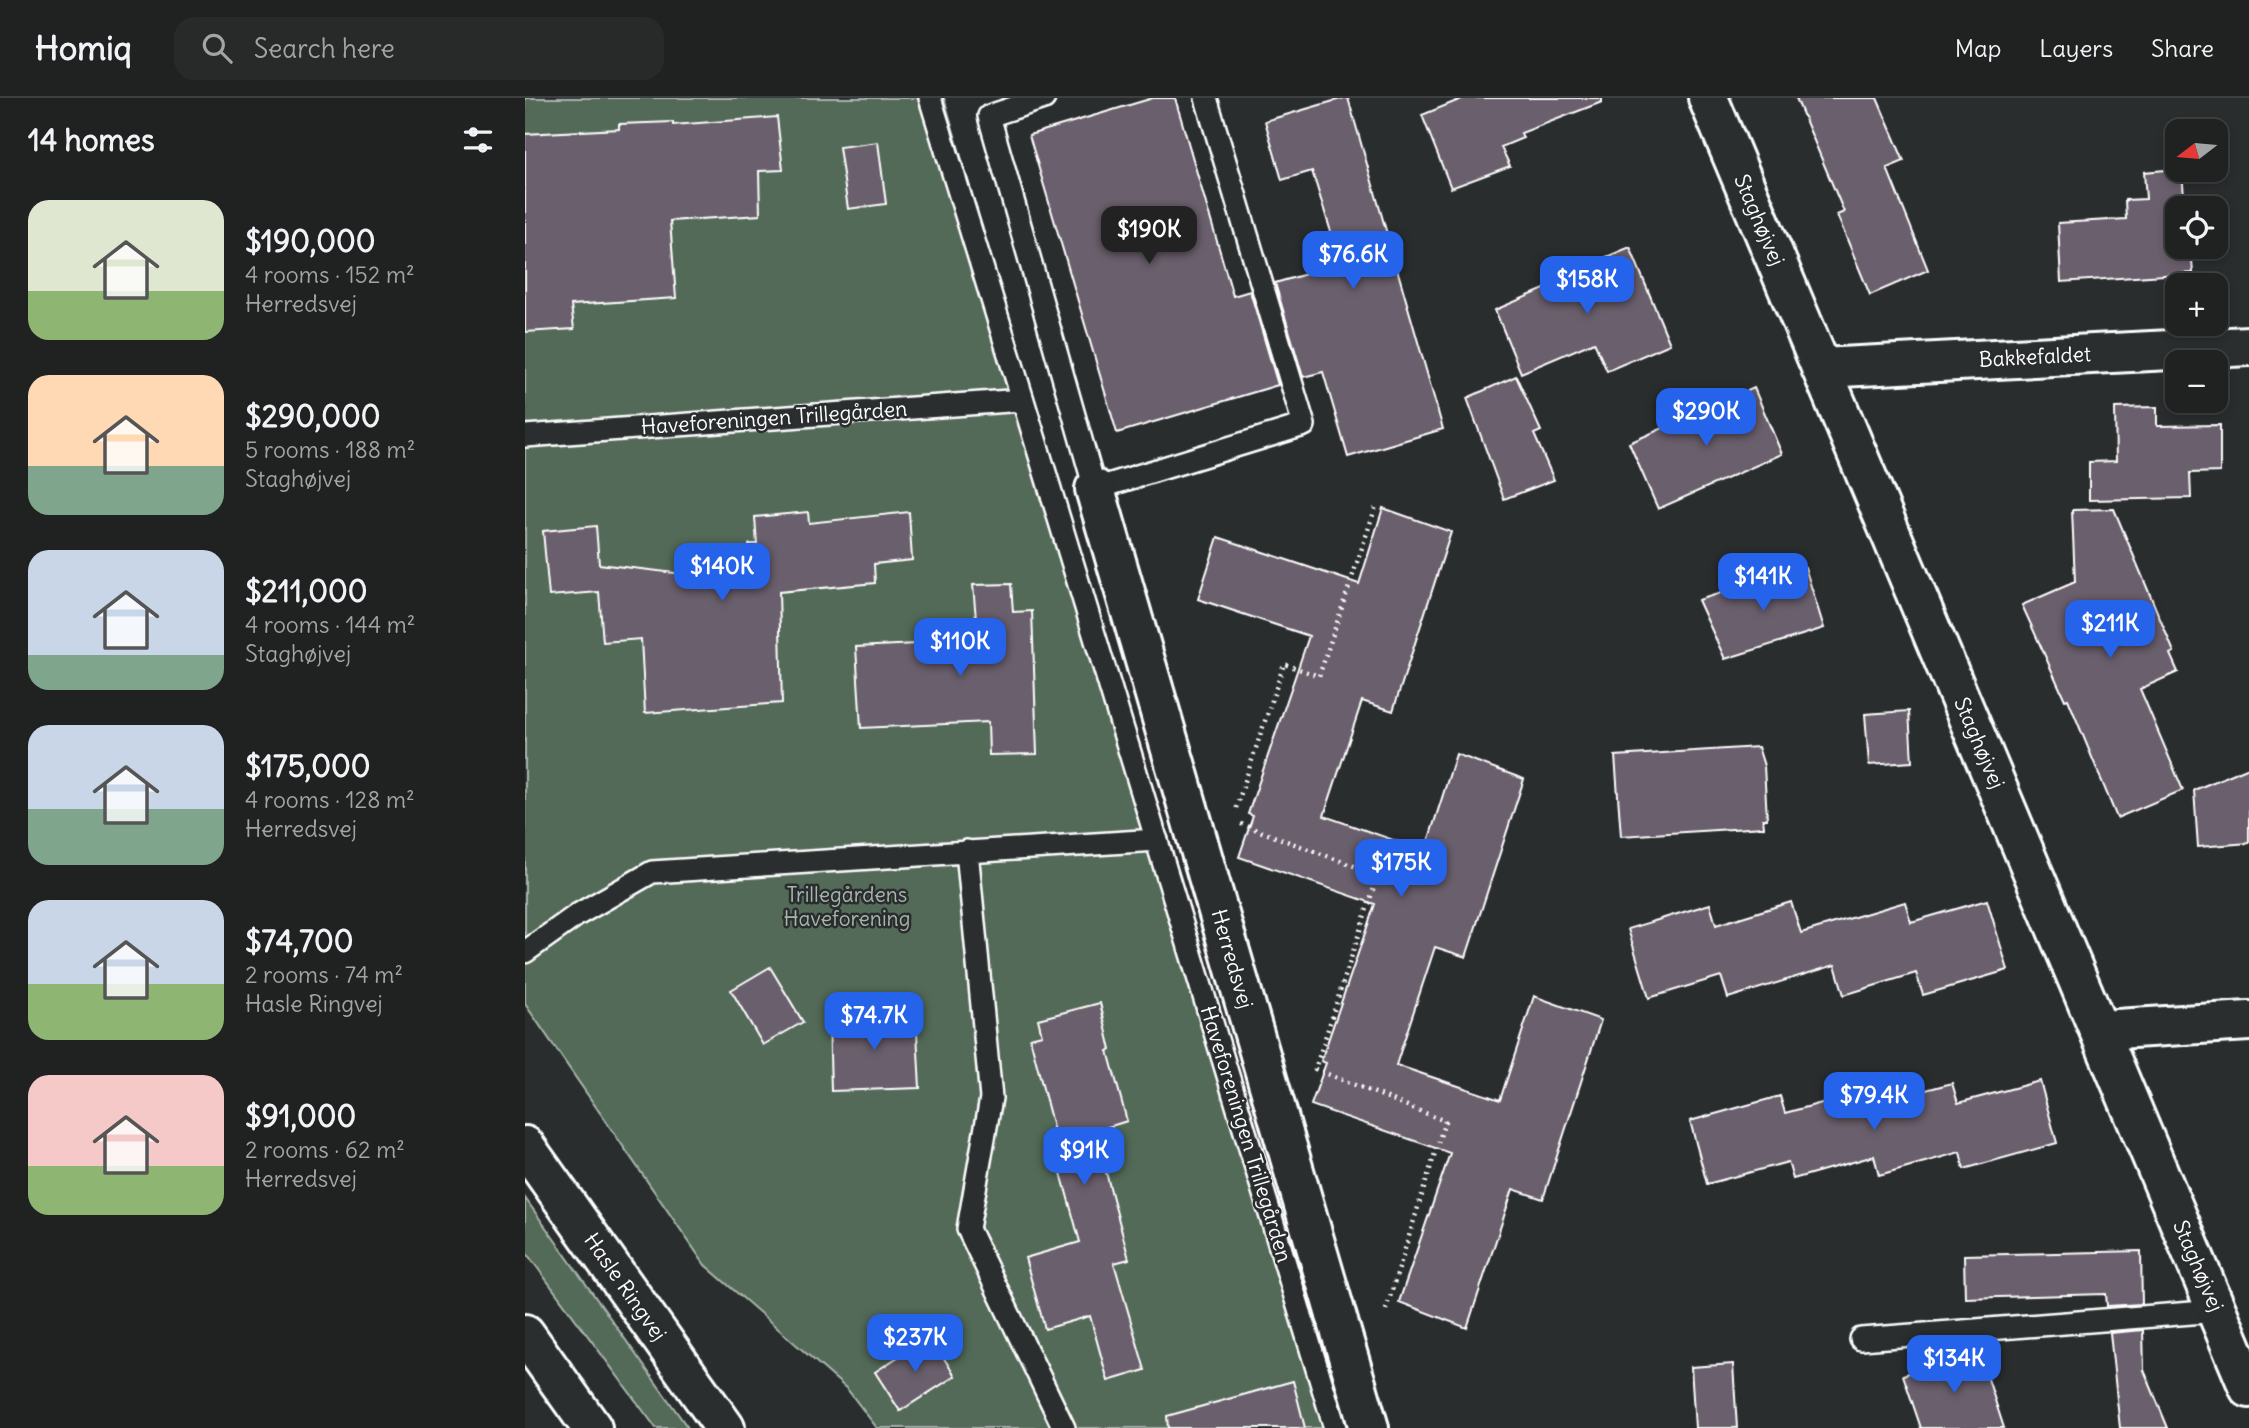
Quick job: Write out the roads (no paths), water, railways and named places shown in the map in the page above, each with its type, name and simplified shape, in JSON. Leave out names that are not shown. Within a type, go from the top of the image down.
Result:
[{"type":"street","name":"Staghøjvej","points":[[1708,98],[2249,1388]]},
{"type":"street","name":"Bakkefaldet","points":[[1821,368],[2249,346]]},
{"type":"street","name":"Herredsvej","points":[[1095,489],[1369,1428]]},
{"type":"street","points":[[2100,1030],[2249,1021]]},
{"type":"street","name":"Hasle Ringvej","points":[[525,1146],[725,1428]]},
{"type":"street","points":[[525,1334],[592,1428]]},
{"type":"lane","name":"Haveforeningen Trillegården","points":[[930,98],[1335,1428]]},
{"type":"lane","points":[[1044,98],[989,116],[1095,489],[1304,425],[1206,98]]},
{"type":"lane","name":"Haveforeningen Trillegården","points":[[525,436],[1023,400]]},
{"type":"lane","points":[[525,952],[577,915],[652,872],[1157,840]]},
{"type":"lane","points":[[967,851],[991,1098],[968,1229],[1064,1428]]},
{"type":"lane","points":[[1861,1339],[2217,1311]]},
{"type":"park label","name":"Trillegårdens Haveforening","points":[[847,907]]}]
